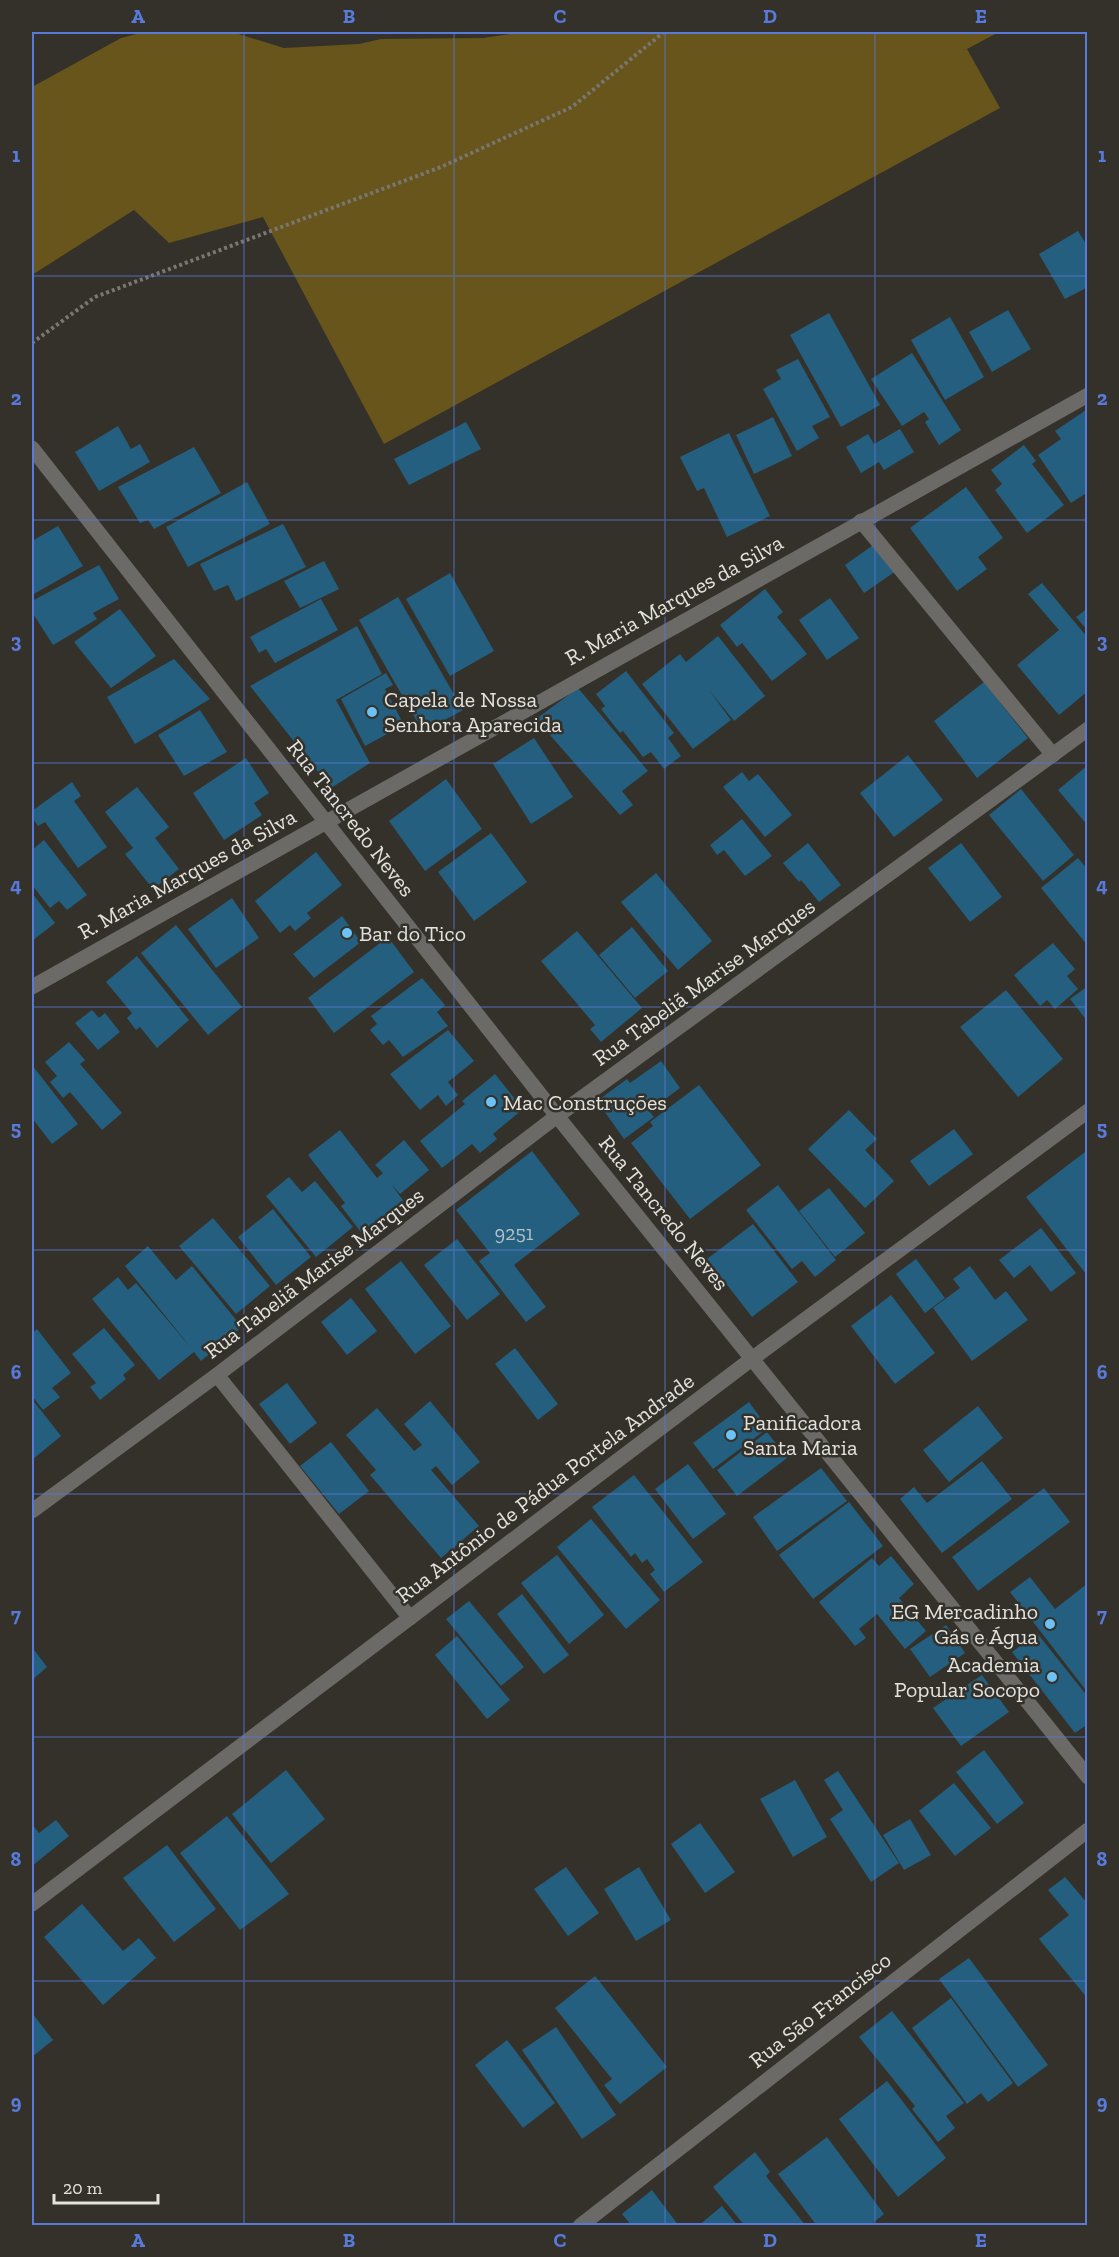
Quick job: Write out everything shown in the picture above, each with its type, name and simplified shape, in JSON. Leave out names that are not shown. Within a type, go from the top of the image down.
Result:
[{"type":"street","name":"R. Maria Marques da Silva","points":[[32,987],[1088,395]]},
{"type":"street","name":"Rua Tancredo Neves","points":[[32,448],[557,1116],[1088,1777]]},
{"type":"street","points":[[861,521],[1053,755]]},
{"type":"street","name":"Rua Tabeliã Marise Marques","points":[[32,1510],[217,1375],[557,1116],[1088,729]]},
{"type":"street","name":"Rua Antônio de Pádua Portela Andrade","points":[[32,1904],[753,1358],[1088,1111]]},
{"type":"street","points":[[217,1375],[410,1618]]},
{"type":"street","name":"Rua São Francisco","points":[[580,2226],[1088,1830]]},
{"type":"path","points":[[32,343],[95,297],[441,167],[572,107],[664,32]]},
{"type":"shaded area","points":[[144,32],[232,32],[284,48],[359,44],[381,39],[483,38],[523,32],[999,32],[967,49],[1000,108],[384,444],[263,217],[169,243],[134,210],[32,275],[32,87],[121,38]]},
{"type":"building","points":[[1078,231],[1088,247],[1088,287],[1065,299],[1039,254]]},
{"type":"building","points":[[1008,310],[1031,349],[992,372],[969,332]]},
{"type":"building","points":[[829,313],[880,405],[841,427],[790,335]]},
{"type":"building","points":[[950,317],[984,377],[945,400],[911,340]]},
{"type":"building","points":[[912,353],[961,430],[939,445],[925,422],[929,419],[924,412],[902,426],[871,379]]},
{"type":"building","points":[[798,359],[830,417],[812,426],[819,438],[797,451],[763,389],[781,379],[776,370]]},
{"type":"building","points":[[1086,410],[1088,413],[1088,492],[1071,503],[1038,455],[1061,439],[1055,431]]},
{"type":"building","points":[[773,417],[792,456],[754,474],[736,435]]},
{"type":"building","points":[[466,422],[481,449],[409,485],[394,459]]},
{"type":"building","points":[[118,426],[131,449],[140,444],[150,462],[99,491],[75,452]]},
{"type":"building","points":[[900,429],[914,452],[884,470],[879,462],[861,473],[846,447],[868,434],[874,444]]},
{"type":"building","points":[[729,433],[770,516],[727,537],[704,488],[697,491],[680,457]]},
{"type":"building","points":[[1024,445],[1036,461],[1032,464],[1064,505],[1027,533],[995,490],[1002,484],[991,470]]},
{"type":"building","points":[[194,447],[221,493],[154,529],[148,520],[140,523],[118,487]]},
{"type":"building","points":[[247,482],[270,524],[188,567],[166,527]]},
{"type":"building","points":[[966,487],[1003,538],[978,557],[987,569],[957,591],[910,528]]},
{"type":"building","points":[[283,524],[306,567],[236,601],[228,585],[214,591],[200,564]]},
{"type":"building","points":[[58,526],[83,566],[32,595],[32,541]]},
{"type":"building","points":[[876,543],[896,571],[864,593],[845,565]]},
{"type":"building","points":[[324,561],[339,589],[300,608],[284,581]]},
{"type":"building","points":[[99,565],[119,599],[93,613],[97,619],[53,645],[32,612],[32,601]]},
{"type":"building","points":[[450,573],[494,651],[450,676],[406,599]]},
{"type":"building","points":[[1042,583],[1088,638],[1088,691],[1059,715],[1017,665],[1059,630],[1028,594]]},
{"type":"building","points":[[765,589],[783,612],[777,617],[807,654],[772,681],[742,643],[737,647],[720,625]]},
{"type":"building","points":[[398,597],[463,710],[423,732],[359,620]]},
{"type":"building","points":[[830,598],[859,638],[827,660],[799,620]]},
{"type":"building","points":[[321,599],[338,630],[275,663],[266,649],[259,653],[250,637]]},
{"type":"building","points":[[1088,608],[1088,631],[1076,617]]},
{"type":"building","points":[[120,609],[156,656],[111,688],[74,642]]},
{"type":"building","points":[[357,626],[382,674],[336,700],[370,763],[331,788],[250,686]]},
{"type":"building","points":[[718,636],[765,696],[734,721],[709,690],[731,720],[693,749],[642,684],[680,654],[686,662]]},
{"type":"building","points":[[174,659],[210,699],[135,744],[107,697]]},
{"type":"building","points":[[626,671],[674,733],[668,738],[681,756],[664,769],[651,752],[643,757],[623,731],[620,733],[601,709],[605,706],[596,694]]},
{"type":"building","name":"Capela de Nossa Senhora Aparecida","points":[[386,673],[393,685],[385,689],[404,725],[365,746],[341,699]]},
{"type":"building","points":[[984,682],[1028,738],[977,778],[934,721]]},
{"type":"building","points":[[578,688],[648,771],[622,791],[633,805],[620,815],[536,719]]},
{"type":"building","points":[[200,710],[227,752],[184,776],[158,735]]},
{"type":"building","points":[[534,738],[573,797],[531,824],[493,764]]},
{"type":"building","points":[[908,755],[943,800],[894,837],[860,793]]},
{"type":"building","points":[[246,758],[269,793],[254,803],[262,815],[224,840],[193,793]]},
{"type":"building","points":[[1088,765],[1088,826],[1058,790]]},
{"type":"building","points":[[742,772],[749,781],[758,774],[792,815],[765,837],[723,787]]},
{"type":"building","points":[[446,779],[482,829],[425,871],[389,821]]},
{"type":"building","points":[[72,782],[81,796],[74,801],[107,847],[78,868],[45,822],[38,826],[32,817],[32,811]]},
{"type":"building","points":[[137,787],[169,827],[155,838],[179,869],[153,889],[125,854],[133,848],[105,812]]},
{"type":"building","points":[[1021,789],[1074,855],[1043,881],[989,815]]},
{"type":"building","points":[[742,819],[772,856],[745,876],[724,850],[717,855],[710,845]]},
{"type":"building","points":[[491,833],[527,882],[474,921],[438,872]]},
{"type":"building","points":[[44,840],[87,895],[67,910],[59,901],[50,908],[32,885],[32,850]]},
{"type":"building","points":[[808,843],[841,885],[819,902],[783,863]]},
{"type":"building","points":[[961,843],[1002,897],[970,922],[928,868]]},
{"type":"building","points":[[316,852],[342,885],[307,913],[311,918],[295,931],[290,925],[280,933],[255,901]]},
{"type":"building","points":[[1078,858],[1088,870],[1088,946],[1041,888]]},
{"type":"building","points":[[656,873],[712,941],[678,970],[621,902]]},
{"type":"building","points":[[32,893],[55,923],[32,941]]},
{"type":"building","points":[[232,898],[259,938],[216,968],[188,929]]},
{"type":"building","points":[[342,916],[361,942],[314,978],[293,954]]},
{"type":"building","points":[[176,925],[242,1007],[208,1035],[141,953]]},
{"type":"building","points":[[632,927],[668,971],[635,998],[599,955]]},
{"type":"building","points":[[577,931],[642,1008],[601,1042],[590,1029],[595,1025],[541,961]]},
{"type":"building","points":[[388,937],[414,972],[334,1033],[308,998]]},
{"type":"building","points":[[1053,943],[1075,969],[1067,976],[1078,989],[1055,1009],[1047,1000],[1040,1006],[1014,975]]},
{"type":"building","points":[[137,956],[189,1020],[157,1048],[140,1027],[136,1030],[127,1018],[132,1013],[106,982]]},
{"type":"building","points":[[422,978],[445,1005],[437,1012],[448,1026],[403,1057],[389,1040],[383,1045],[370,1030],[377,1024],[371,1016]]},
{"type":"building","points":[[1088,986],[1088,1022],[1070,999]]},
{"type":"building","points":[[1006,990],[1063,1059],[1018,1097],[960,1027]]},
{"type":"building","points":[[92,1010],[99,1018],[105,1013],[120,1032],[98,1050],[75,1023]]},
{"type":"building","points":[[448,1030],[474,1061],[448,1082],[458,1095],[446,1106],[438,1095],[420,1110],[390,1074]]},
{"type":"building","points":[[69,1042],[85,1060],[80,1064],[122,1113],[102,1130],[70,1092],[63,1098],[50,1082],[57,1076],[45,1062]]},
{"type":"building","points":[[661,1061],[680,1088],[649,1111],[654,1117],[624,1139],[597,1101],[627,1079],[630,1083]]},
{"type":"building","points":[[32,1065],[78,1124],[52,1144],[32,1118]]},
{"type":"building","points":[[495,1074],[523,1109],[493,1134],[497,1139],[480,1153],[472,1144],[442,1168],[420,1141],[465,1104],[462,1101]]},
{"type":"building","points":[[699,1085],[761,1165],[690,1219],[631,1143],[653,1126],[650,1122]]},
{"type":"building","points":[[849,1110],[877,1139],[865,1150],[894,1181],[865,1208],[808,1149]]},
{"type":"building","points":[[954,1129],[973,1154],[929,1186],[910,1161]]},
{"type":"building","points":[[340,1130],[377,1178],[383,1173],[375,1165],[404,1140],[429,1170],[400,1194],[391,1184],[405,1203],[363,1235],[341,1206],[345,1203],[308,1155]]},
{"type":"building","points":[[532,1151],[580,1214],[514,1265],[546,1307],[526,1322],[479,1261],[490,1253],[456,1210]]},
{"type":"building","points":[[1085,1152],[1088,1156],[1088,1273],[1086,1274],[1026,1197]]},
{"type":"building","points":[[289,1177],[302,1192],[315,1181],[353,1227],[316,1257],[266,1196]]},
{"type":"building","points":[[778,1185],[836,1260],[815,1277],[802,1261],[792,1269],[746,1210]]},
{"type":"building","points":[[829,1188],[865,1233],[835,1257],[799,1211]]},
{"type":"building","points":[[273,1209],[311,1257],[276,1285],[238,1237]]},
{"type":"building","points":[[213,1218],[270,1286],[236,1314],[179,1246]]},
{"type":"building","points":[[753,1224],[798,1282],[752,1317],[707,1259]]},
{"type":"building","points":[[1041,1228],[1076,1273],[1051,1292],[1030,1265],[1014,1278],[999,1260]]},
{"type":"building","points":[[457,1239],[500,1294],[467,1320],[424,1265]]},
{"type":"building","points":[[148,1246],[176,1280],[192,1266],[242,1327],[201,1361],[194,1352],[159,1380],[92,1299],[118,1277],[128,1290],[136,1283],[192,1349],[125,1266]]},
{"type":"building","points":[[916,1259],[945,1298],[925,1313],[896,1274]]},
{"type":"building","points":[[401,1261],[451,1326],[415,1354],[365,1289]]},
{"type":"building","points":[[970,1266],[995,1300],[1006,1291],[1028,1320],[972,1361],[933,1308],[960,1288],[953,1279]]},
{"type":"building","points":[[891,1295],[935,1353],[895,1384],[851,1326]]},
{"type":"building","points":[[351,1298],[377,1331],[347,1355],[321,1322]]},
{"type":"building","points":[[104,1328],[135,1365],[123,1375],[126,1379],[100,1400],[90,1387],[96,1383],[72,1354]]},
{"type":"building","points":[[37,1329],[71,1373],[52,1388],[60,1397],[43,1410],[32,1396],[32,1333]]},
{"type":"building","points":[[515,1348],[558,1404],[538,1420],[495,1364]]},
{"type":"building","points":[[287,1383],[317,1423],[290,1444],[259,1404]]},
{"type":"building","points":[[32,1399],[61,1436],[32,1460]]},
{"type":"building","points":[[430,1401],[480,1462],[452,1485],[436,1466],[431,1470],[479,1526],[441,1558],[370,1475],[376,1470],[346,1435],[377,1408],[414,1451],[422,1445],[404,1424]]},
{"type":"building","name":"Panificadora Santa Maria","points":[[749,1402],[768,1428],[713,1469],[693,1443]]},
{"type":"building","points":[[978,1406],[1003,1438],[949,1482],[923,1450]]},
{"type":"building","points":[[767,1432],[787,1458],[737,1496],[717,1470]]},
{"type":"building","points":[[331,1442],[369,1491],[339,1514],[300,1466]]},
{"type":"building","points":[[982,1461],[1012,1499],[942,1553],[900,1499],[914,1487],[927,1503]]},
{"type":"building","points":[[688,1464],[726,1514],[693,1539],[655,1489]]},
{"type":"building","points":[[821,1468],[847,1501],[777,1551],[753,1517]]},
{"type":"building","points":[[634,1475],[703,1562],[664,1592],[650,1574],[655,1570],[647,1559],[642,1563],[635,1553],[631,1557],[592,1507]]},
{"type":"building","points":[[1044,1488],[1070,1522],[978,1591],[952,1557]]},
{"type":"building","points":[[849,1502],[883,1546],[813,1599],[779,1555]]},
{"type":"building","points":[[591,1519],[660,1600],[626,1629],[557,1547]]},
{"type":"building","points":[[557,1555],[604,1615],[569,1644],[521,1583]]},
{"type":"building","points":[[891,1556],[914,1584],[899,1598],[926,1631],[905,1649],[877,1614],[859,1629],[866,1638],[855,1646],[819,1602],[872,1558],[879,1566]]},
{"type":"building","points":[[1030,1577],[1055,1609],[1088,1583],[1088,1693],[1010,1592]]},
{"type":"building","points":[[522,1594],[569,1655],[544,1674],[497,1614]]},
{"type":"building","points":[[469,1601],[524,1667],[501,1686],[446,1619]]},
{"type":"building","points":[[946,1625],[965,1653],[930,1677],[910,1649]]},
{"type":"building","name":"Academia Popular Socopo","points":[[1037,1633],[1088,1697],[1088,1724],[1075,1733],[1012,1652]]},
{"type":"building","points":[[457,1636],[510,1700],[487,1719],[435,1655]]},
{"type":"building","points":[[32,1647],[47,1667],[32,1680]]},
{"type":"building","points":[[982,1675],[1009,1712],[961,1746],[933,1708]]},
{"type":"building","points":[[984,1750],[1024,1803],[997,1824],[956,1772]]},
{"type":"building","points":[[286,1770],[325,1819],[271,1863],[232,1814]]},
{"type":"building","points":[[838,1771],[899,1863],[871,1882],[830,1819],[843,1810],[824,1780]]},
{"type":"building","points":[[795,1780],[827,1837],[793,1857],[760,1799]]},
{"type":"building","points":[[954,1783],[991,1828],[955,1856],[919,1811]]},
{"type":"building","points":[[227,1816],[289,1894],[240,1930],[180,1853]]},
{"type":"building","points":[[910,1819],[931,1855],[904,1870],[883,1835]]},
{"type":"building","points":[[56,1820],[69,1836],[32,1866],[32,1824],[39,1833]]},
{"type":"building","points":[[700,1823],[735,1872],[705,1893],[671,1844]]},
{"type":"building","points":[[167,1845],[216,1909],[174,1942],[123,1878]]},
{"type":"building","points":[[566,1867],[599,1913],[568,1936],[534,1889]]},
{"type":"building","points":[[639,1867],[671,1920],[636,1941],[604,1889]]},
{"type":"building","points":[[1065,1877],[1088,1904],[1088,1999],[1039,1939],[1069,1915],[1048,1890]]},
{"type":"building","points":[[82,1904],[123,1951],[139,1938],[156,1958],[103,2005],[44,1937]]},
{"type":"building","points":[[969,1958],[1048,2065],[1018,2087],[939,1979]]},
{"type":"building","points":[[595,1976],[667,2067],[620,2104],[604,2085],[612,2079],[555,2008]]},
{"type":"building","points":[[951,1998],[1013,2083],[988,2102],[981,2093],[967,2104],[912,2028]]},
{"type":"building","points":[[892,2011],[964,2103],[946,2116],[955,2128],[938,2142],[912,2109],[915,2106],[859,2037]]},
{"type":"building","points":[[32,2013],[53,2040],[32,2057]]},
{"type":"building","points":[[556,2027],[616,2115],[582,2139],[522,2050]]},
{"type":"building","points":[[507,2040],[555,2103],[523,2128],[475,2065]]},
{"type":"building","points":[[887,2081],[946,2158],[898,2197],[839,2119]]},
{"type":"building","points":[[827,2137],[884,2214],[869,2226],[817,2226],[778,2174]]},
{"type":"building","points":[[755,2152],[770,2172],[766,2176],[806,2226],[745,2226],[713,2187]]},
{"type":"building","points":[[652,2190],[679,2226],[632,2226],[622,2214]]},
{"type":"building","points":[[722,2206],[738,2226],[698,2226]]},
{"type":"place","name":"Capela de Nossa Senhora Aparecida","points":[[372,712]]},
{"type":"place","name":"Bar do Tico","points":[[347,933]]},
{"type":"place","name":"Mac Construções","points":[[491,1102]]},
{"type":"place","name":"Panificadora Santa Maria","points":[[731,1435]]},
{"type":"place","name":"EG Mercadinho Gás e Água","points":[[1050,1624]]},
{"type":"place","name":"Academia Popular Socopo","points":[[1052,1677]]}]
